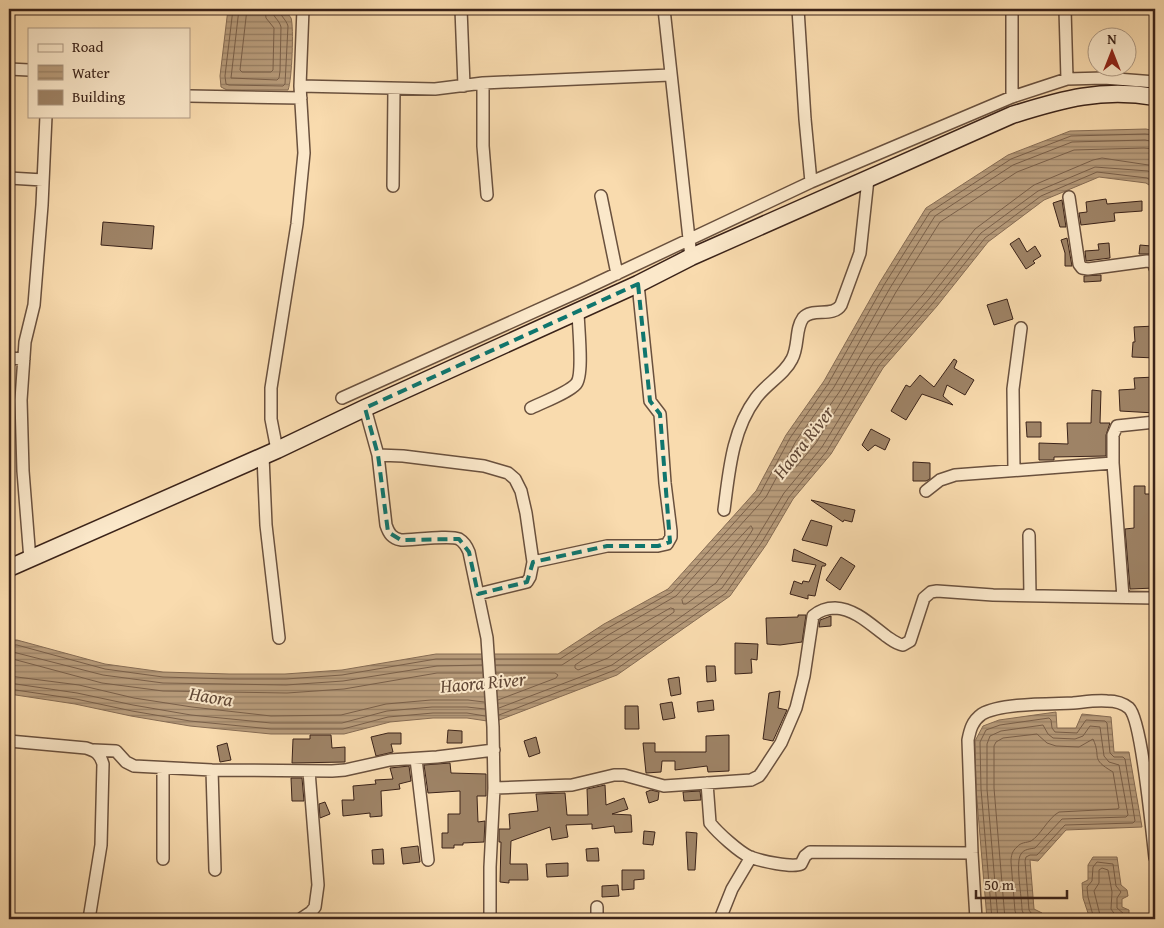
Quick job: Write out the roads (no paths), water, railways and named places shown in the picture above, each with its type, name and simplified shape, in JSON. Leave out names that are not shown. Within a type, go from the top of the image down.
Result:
[{"type":"main road","points":[[9,568],[270,453],[364,408],[638,284],[691,257],[1012,115],[1062,100],[1115,94],[1155,97]]},
{"type":"street","points":[[279,638],[266,525],[271,388],[297,224],[304,153],[300,86],[303,9]]},
{"type":"street","points":[[460,9],[464,86]]},
{"type":"street","points":[[664,9],[691,257]]},
{"type":"street","points":[[798,9],[811,182]]},
{"type":"street","points":[[1012,9],[1012,97]]},
{"type":"street","points":[[1065,9],[1067,79]]},
{"type":"street","points":[[9,69],[28,70]]},
{"type":"street","points":[[300,86],[435,89],[483,83],[670,75]]},
{"type":"street","points":[[342,398],[617,274],[811,182],[1012,97],[1067,79],[1104,78],[1155,82]]},
{"type":"street","points":[[483,83],[483,146],[487,195]]},
{"type":"street","points":[[394,89],[394,186]]},
{"type":"street","points":[[190,96],[301,98]]},
{"type":"street","points":[[30,560],[21,425],[24,359],[28,324],[34,305],[44,180],[46,118]]},
{"type":"street","points":[[9,178],[44,180]]},
{"type":"street","points":[[724,510],[736,439],[756,397],[786,368],[793,358],[797,347],[800,326],[804,318],[810,314],[836,310],[841,305],[860,253],[868,179]]},
{"type":"street","points":[[602,196],[617,274]]},
{"type":"street","points":[[1069,197],[1082,268],[1088,269],[1147,261],[1153,262],[1155,268]]},
{"type":"street","points":[[533,562],[601,546],[658,546],[670,542],[671,531],[660,414],[650,400],[638,284]]},
{"type":"street","points":[[531,408],[572,388],[578,381],[580,371],[578,311]]},
{"type":"street","points":[[1014,470],[1013,389],[1020,328]]},
{"type":"street","points":[[9,358],[24,359]]},
{"type":"street","points":[[364,408],[378,455],[388,532],[395,539],[401,540],[446,538],[459,540],[466,546],[469,552],[486,638],[493,727],[494,788],[490,867],[490,919]]},
{"type":"street","points":[[1123,597],[1113,463],[1113,435],[1117,426],[1155,422]]},
{"type":"street","points":[[378,455],[403,456],[484,466],[508,473],[516,479],[522,491],[526,513],[533,562],[530,577],[527,582],[478,594]]},
{"type":"street","points":[[926,491],[946,477],[1113,463]]},
{"type":"street","points":[[1029,535],[1030,595]]},
{"type":"street","points":[[494,788],[572,785],[614,775],[624,775],[664,786],[751,780],[759,776],[781,743],[796,708],[804,676],[813,616],[818,611],[827,608],[849,610],[895,642],[903,645],[910,641],[924,598],[931,592],[1155,598]]},
{"type":"street","points":[[976,919],[968,740],[974,721],[989,711],[1007,707],[1108,701],[1119,703],[1128,708],[1136,722],[1141,749],[1155,858]]},
{"type":"street","points":[[9,741],[69,745],[94,750],[116,751],[126,762],[134,766],[212,770],[345,770],[390,760],[494,750]]},
{"type":"street","points":[[89,919],[102,845],[103,764],[101,756],[94,750]]},
{"type":"street","points":[[416,759],[428,860]]},
{"type":"street","points":[[163,768],[163,860]]},
{"type":"street","points":[[212,770],[214,870]]},
{"type":"street","points":[[302,918],[311,912],[315,906],[318,885],[309,771]]},
{"type":"street","points":[[707,783],[710,823],[750,857],[792,866],[801,864],[807,853],[816,851],[972,853]]},
{"type":"street","points":[[720,919],[732,889],[750,857]]},
{"type":"street","points":[[597,907],[597,919]]},
{"type":"water","points":[[228,9],[279,9],[290,16],[292,42],[291,76],[288,90],[227,90],[221,87],[220,76]]},
{"type":"water","points":[[1146,129],[1155,131],[1155,189],[1146,183],[1099,177],[1044,200],[988,242],[937,306],[883,368],[831,454],[793,499],[766,545],[730,596],[617,675],[494,722],[467,718],[433,718],[390,722],[344,734],[271,734],[190,726],[75,704],[9,694],[9,640],[17,640],[105,664],[163,672],[229,674],[285,674],[342,670],[436,654],[558,654],[604,624],[668,589],[756,491],[786,435],[824,381],[880,282],[926,208],[1008,155],[1070,131]]},
{"type":"water","points":[[1056,712],[1057,728],[1076,728],[1082,714],[1111,717],[1114,752],[1129,752],[1142,827],[1066,830],[1038,861],[1030,860],[1034,909],[1042,913],[1042,919],[987,919],[976,789],[975,741],[983,726],[999,720]]},
{"type":"water","points":[[1093,857],[1117,857],[1121,885],[1127,890],[1128,896],[1122,899],[1122,907],[1129,910],[1129,919],[1090,919],[1083,898],[1082,883],[1088,880],[1088,865]]},
{"type":"water label","name":"Haora River","points":[[803,442]]},
{"type":"water label","name":"Haora River","points":[[483,682]]},
{"type":"water label","name":"Haora","points":[[211,696]]}]
